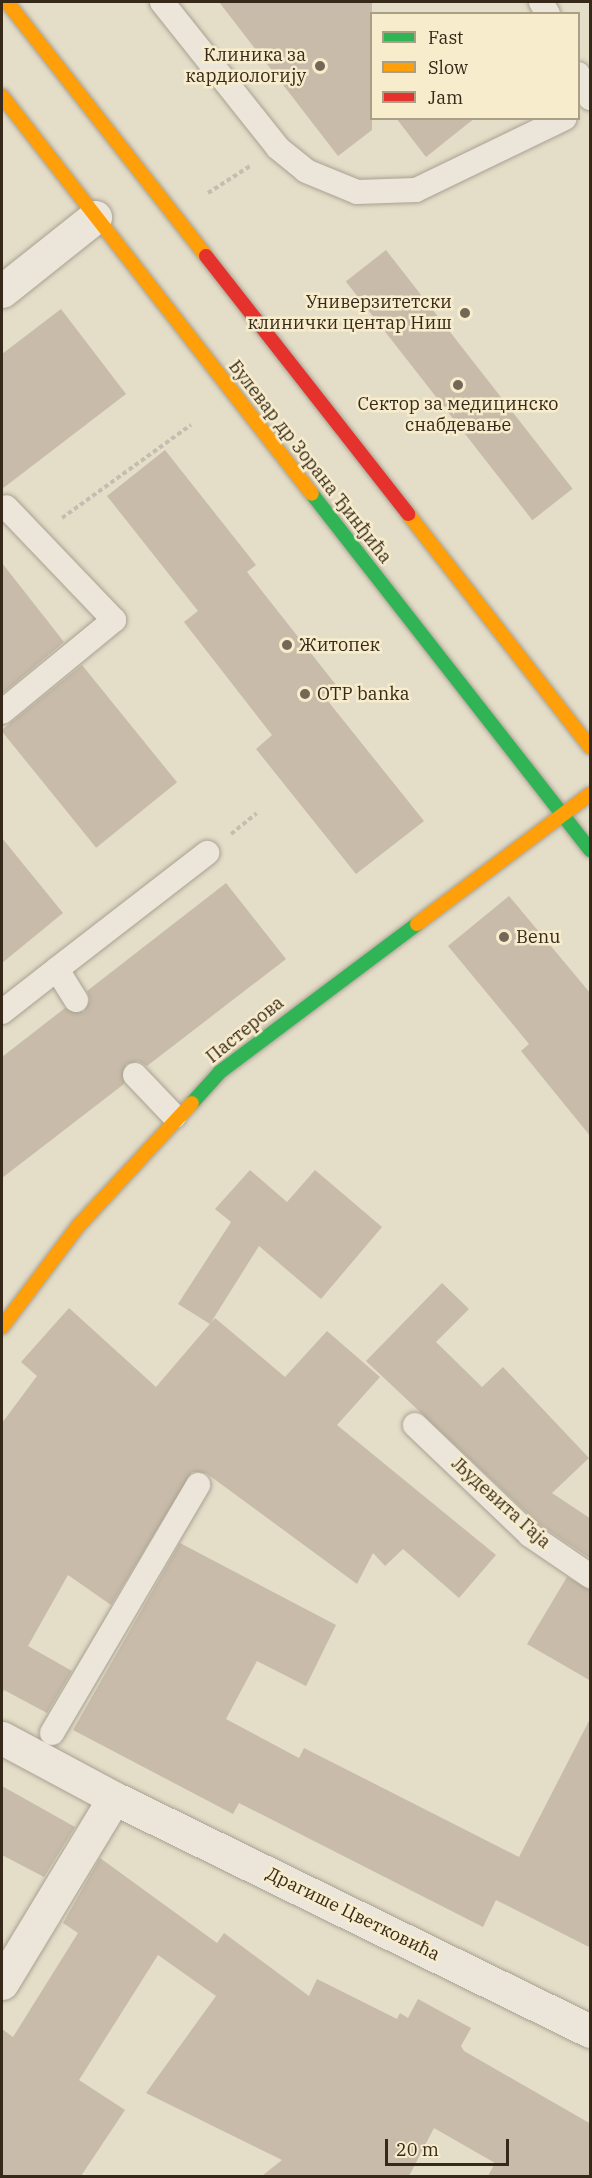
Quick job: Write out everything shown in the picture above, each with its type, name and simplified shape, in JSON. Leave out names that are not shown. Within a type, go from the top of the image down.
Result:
[{"type":"main road","points":[[7,2],[591,747]]},
{"type":"main road","name":"Булевар др Зорана Ђинђића","points":[[2,96],[591,850]]},
{"type":"main road","name":"Пастерова","points":[[2,1327],[79,1225],[174,1116],[220,1072],[314,998],[591,794]]},
{"type":"street","points":[[2,291],[95,217]]},
{"type":"street","name":"Драгише Цветковића","points":[[2,1738],[114,1798],[587,2020]]},
{"type":"street","points":[[2,1983],[114,1798]]},
{"type":"lane","points":[[173,6],[278,148],[330,184],[387,194],[444,180],[561,120]]},
{"type":"lane","points":[[580,76],[591,98]]},
{"type":"lane","points":[[2,712],[114,620],[6,507]]},
{"type":"lane","points":[[2,1012],[207,853]]},
{"type":"lane","points":[[57,969],[76,1000]]},
{"type":"lane","points":[[135,1075],[174,1116]]},
{"type":"lane","name":"Људевита Гаја","points":[[415,1425],[530,1535],[591,1576]]},
{"type":"lane","points":[[51,1732],[198,1485]]},
{"type":"path","points":[[208,194],[278,148]]},
{"type":"path","points":[[35,537],[191,425]]},
{"type":"building","name":"Клиника за кардиологију","points":[[219,2],[372,2],[372,12],[370,12],[370,120],[372,120],[372,130],[338,156]]},
{"type":"building","points":[[398,120],[472,120],[426,157]]},
{"type":"building","name":"Сектор за медицинско снабдевање","points":[[386,250],[573,489],[532,520],[346,281]]},
{"type":"building","points":[[61,309],[126,394],[2,489],[2,354]]},
{"type":"building","points":[[165,450],[256,565],[247,572],[336,685],[323,695],[424,821],[356,874],[256,749],[272,735],[184,622],[198,611],[107,496]]},
{"type":"building","points":[[2,563],[64,642],[2,694]]},
{"type":"building","points":[[82,665],[177,782],[96,848],[2,731]]},
{"type":"building","points":[[2,838],[63,913],[2,963]]},
{"type":"building","points":[[226,883],[286,959],[147,1066],[138,1061],[126,1064],[124,1084],[2,1178],[2,1057],[65,1008],[84,1012],[90,1000],[87,991]]},
{"type":"building","points":[[509,896],[591,994],[591,1137],[521,1051],[529,1044],[448,946]]},
{"type":"building","points":[[250,1170],[287,1202],[315,1170],[382,1227],[321,1299],[259,1246],[210,1324],[178,1304],[231,1222],[215,1209]]},
{"type":"building","points":[[442,1283],[469,1309],[436,1342],[482,1387],[503,1367],[589,1458],[552,1493],[591,1519],[591,1559],[539,1524],[366,1361]]},
{"type":"building","points":[[69,1308],[156,1387],[215,1318],[285,1377],[327,1331],[380,1377],[337,1425],[496,1555],[459,1598],[403,1549],[385,1566],[373,1553],[357,1584],[206,1473],[192,1472],[111,1605],[68,1575],[28,1646],[72,1671],[47,1713],[4,1690],[2,1695],[2,1423],[37,1376],[21,1362]]},
{"type":"building","points":[[180,1543],[336,1625],[306,1686],[257,1661],[226,1719],[299,1758],[304,1748],[519,1857],[591,1717],[591,1948],[496,1900],[483,1927],[239,1803],[233,1814],[73,1730]]},
{"type":"building","points":[[567,1577],[591,1590],[591,1681],[527,1644]]},
{"type":"building","points":[[2,1786],[75,1827],[44,1877],[2,1855]]},
{"type":"building","points":[[100,1858],[217,1943],[224,1933],[309,1996],[317,1979],[397,2019],[400,2013],[408,2018],[418,1999],[471,2028],[461,2046],[464,2051],[591,2124],[591,2176],[488,2176],[495,2163],[434,2128],[409,2176],[262,2176],[282,2160],[146,2093],[216,1996],[158,1955],[79,2080],[125,2110],[81,2176],[2,2176],[2,2029],[13,2037],[78,1933],[63,1923]]},
{"type":"traffic: fast","points":[[312,494],[590,850]]},
{"type":"traffic: fast","points":[[192,1103],[220,1072],[417,924]]},
{"type":"traffic: slow","points":[[7,2],[206,256]]},
{"type":"traffic: slow","points":[[2,96],[312,494]]},
{"type":"traffic: slow","points":[[408,514],[590,747]]},
{"type":"traffic: slow","points":[[417,924],[590,794]]},
{"type":"traffic: slow","points":[[2,1327],[79,1225],[192,1103]]},
{"type":"traffic: jam","points":[[206,256],[408,514]]},
{"type":"place","name":"Клиника за кардиологију","points":[[320,66]]},
{"type":"place","name":"Универзитетски клинички центар Ниш","points":[[465,313]]},
{"type":"place","name":"Сектор за медицинско снабдевање","points":[[458,385]]},
{"type":"place","name":"Житопек","points":[[287,645]]},
{"type":"place","name":"OTP banka","points":[[305,694]]},
{"type":"place","name":"Benu","points":[[504,937]]}]
